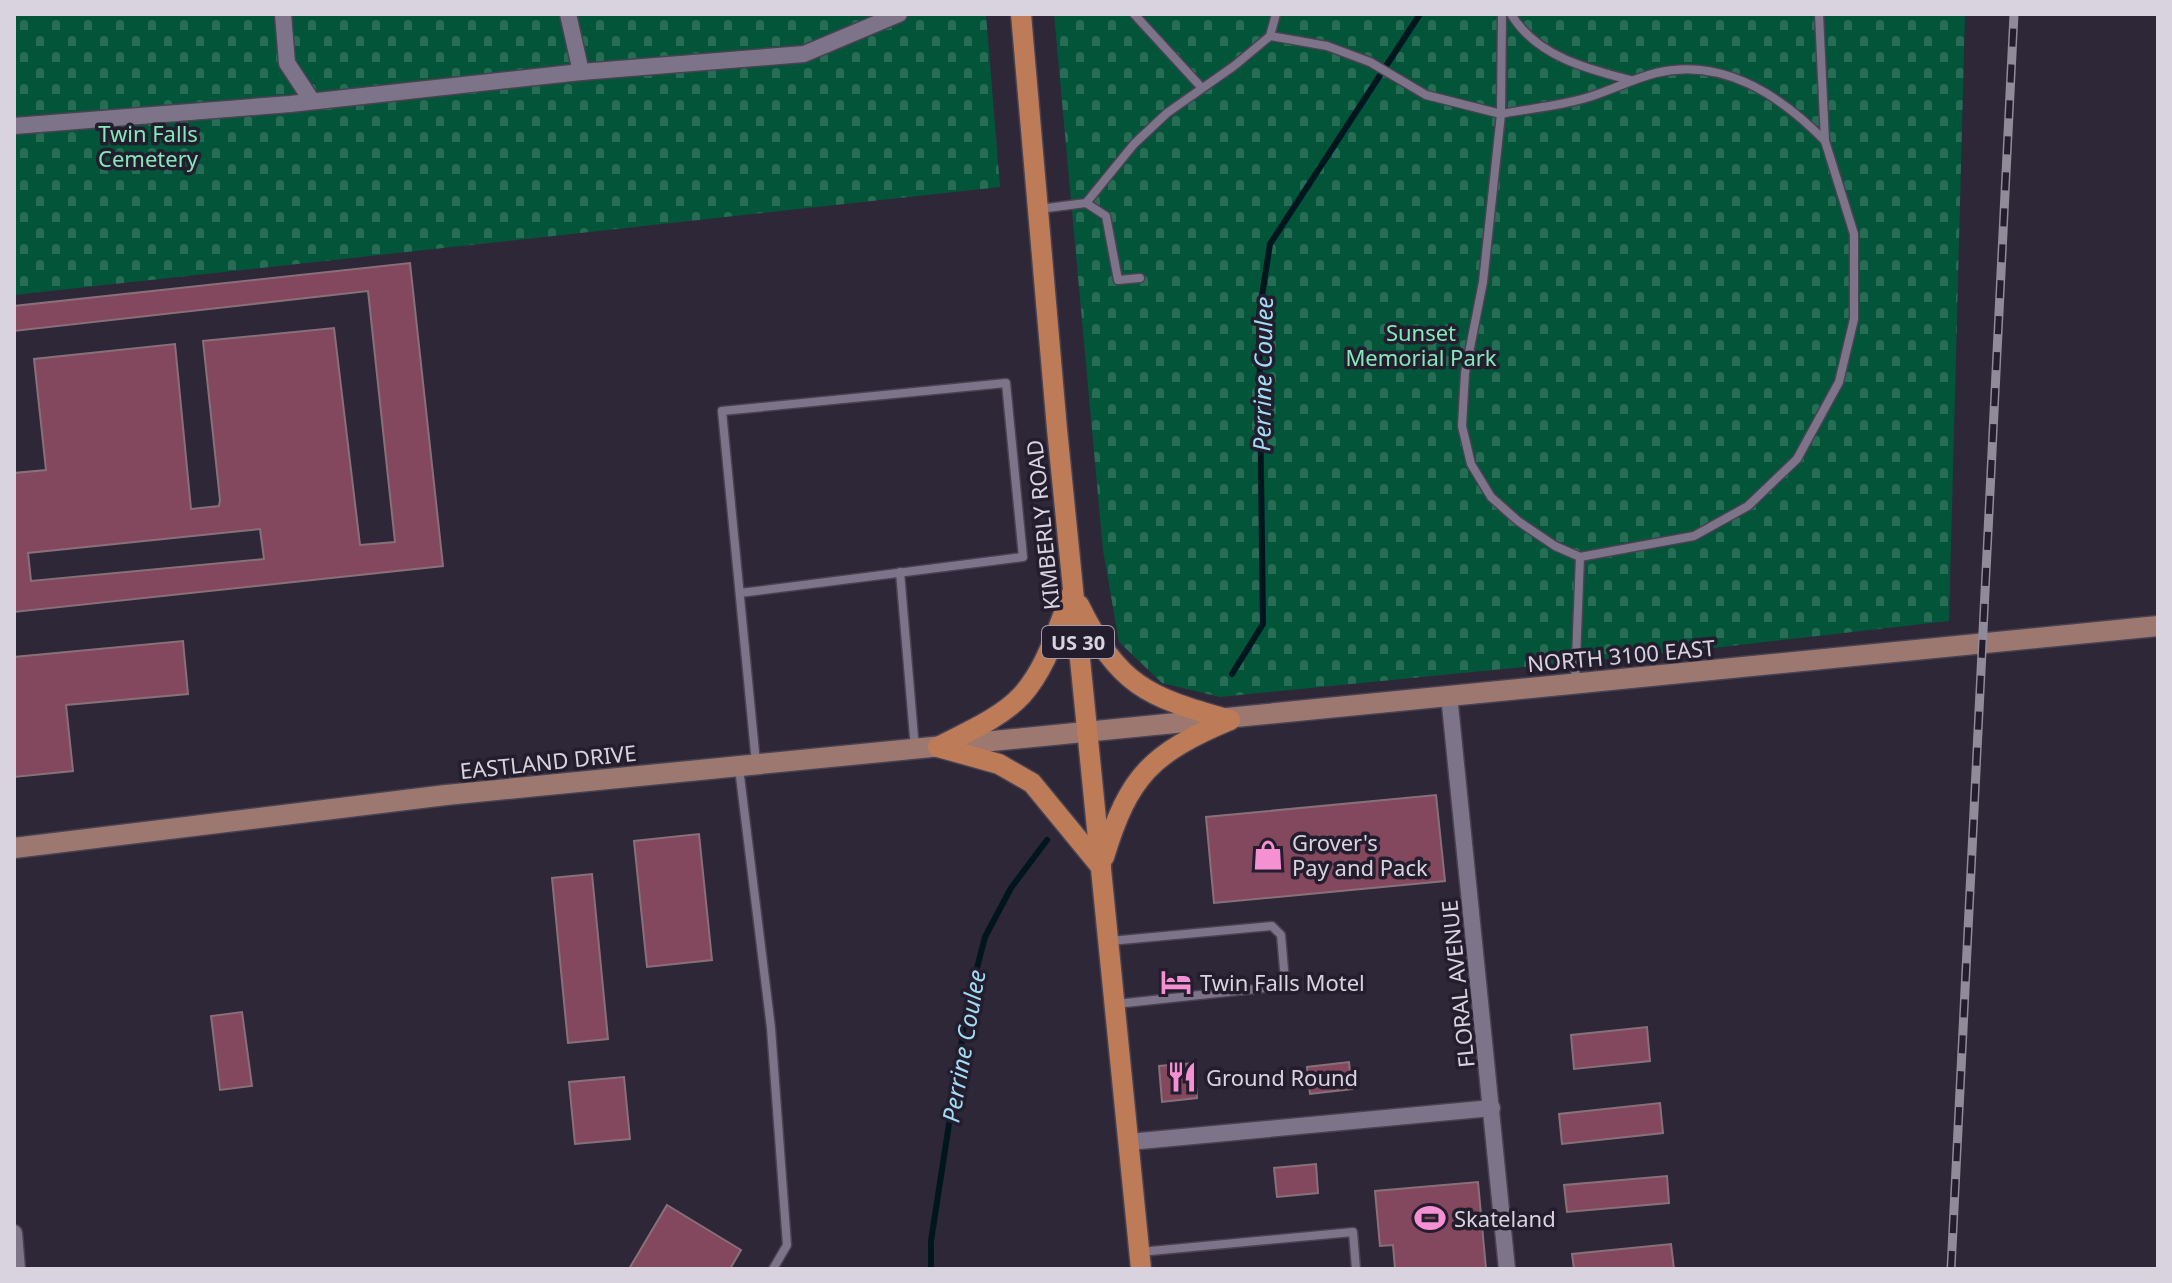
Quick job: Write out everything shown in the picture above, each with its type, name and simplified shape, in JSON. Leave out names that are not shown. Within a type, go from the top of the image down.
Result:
[{"type":"main road","name":"KIMBERLY ROAD","points":[[1021,14],[1072,592],[1110,941],[1140,1260]]},
{"type":"main road","points":[[1072,592],[1094,635],[1146,693],[1230,720]]},
{"type":"main road","points":[[938,747],[982,724],[1021,696],[1044,662],[1072,592]]},
{"type":"main road","name":"NORTH 3100 EAST","points":[[1088,733],[2158,626]]},
{"type":"main road","points":[[1101,867],[1115,821],[1143,773],[1164,753],[1230,720]]},
{"type":"main road","name":"EASTLAND DRIVE","points":[[14,848],[446,795],[1088,733]]},
{"type":"main road","points":[[938,747],[999,764],[1032,783],[1101,867]]},
{"type":"street","points":[[283,14],[287,63],[312,101]]},
{"type":"street","points":[[568,14],[581,72]]},
{"type":"street","points":[[14,126],[804,54],[899,14]]},
{"type":"street","name":"FLORAL AVENUE","points":[[1449,695],[1507,1269]]},
{"type":"street","points":[[1129,1142],[1492,1108]]},
{"type":"street","points":[[14,1233],[17,1269]]},
{"type":"lane","points":[[1134,14],[1201,87]]},
{"type":"lane","points":[[1086,203],[1134,144],[1201,87],[1234,66],[1270,36],[1276,14]]},
{"type":"lane","points":[[1502,14],[1501,114],[1483,282],[1465,373],[1462,426],[1471,464],[1491,497],[1555,546],[1580,557],[1694,536],[1748,506],[1797,459],[1839,382],[1854,319],[1854,234],[1825,141],[1819,14]]},
{"type":"lane","points":[[1511,14],[1517,24],[1552,54],[1590,70],[1631,80]]},
{"type":"lane","points":[[1270,36],[1327,46],[1370,62],[1426,95],[1501,114],[1596,95],[1660,72],[1708,70],[1744,79],[1799,114],[1825,141]]},
{"type":"lane","points":[[1038,209],[1086,203],[1106,216],[1118,280],[1140,278]]},
{"type":"lane","points":[[740,593],[1023,557],[1006,383],[722,411],[740,593],[748,765],[787,1245],[773,1269]]},
{"type":"lane","points":[[1575,684],[1580,557]]},
{"type":"lane","points":[[900,572],[915,750]]},
{"type":"lane","points":[[1110,941],[1272,926],[1281,935],[1285,981],[1274,987],[1115,1004]]},
{"type":"lane","points":[[1140,1260],[1353,1232],[1356,1269]]},
{"type":"green space","name":"Twin Falls Cemetery","points":[[14,14],[986,14],[1000,187],[14,295]]},
{"type":"green space","name":"Sunset Memorial Park","points":[[1054,14],[1965,14],[1949,621],[1696,650],[1220,697],[1162,683],[1119,642],[1103,550]]},
{"type":"building","points":[[410,263],[443,566],[14,612],[14,473],[46,470],[34,359],[175,344],[191,509],[219,506],[220,500],[203,341],[334,328],[360,545],[395,542],[368,291],[14,331],[14,306]],"holes":[[[260,529],[264,559],[31,581],[28,553]]]},
{"type":"building","points":[[183,641],[188,694],[66,705],[73,771],[14,777],[14,657]]},
{"type":"building","points":[[1436,795],[1445,881],[1214,903],[1206,817]]},
{"type":"building","points":[[699,834],[712,960],[647,967],[634,841]]},
{"type":"building","points":[[592,874],[608,1039],[568,1043],[552,878]]},
{"type":"building","points":[[242,1012],[252,1086],[220,1090],[211,1016]]},
{"type":"building","points":[[1647,1027],[1650,1061],[1574,1069],[1571,1035]]},
{"type":"building","points":[[1349,1062],[1352,1089],[1310,1094],[1307,1067]]},
{"type":"building","points":[[1194,1063],[1197,1098],[1162,1102],[1159,1066]]},
{"type":"building","points":[[624,1077],[630,1139],[575,1144],[569,1082]]},
{"type":"building","points":[[1660,1103],[1663,1133],[1562,1144],[1559,1114]]},
{"type":"building","points":[[1316,1164],[1318,1193],[1277,1197],[1274,1168]]},
{"type":"building","points":[[1667,1176],[1669,1203],[1567,1212],[1564,1185]]},
{"type":"building","name":"Skateland","points":[[1478,1182],[1486,1269],[1395,1269],[1393,1245],[1380,1246],[1375,1191]]},
{"type":"building","points":[[667,1205],[741,1250],[730,1269],[629,1269]]},
{"type":"building","points":[[1671,1244],[1674,1269],[1574,1269],[1572,1254]]},
{"type":"waterway","name":"Perrine Coulee","points":[[1232,674],[1263,624],[1259,315],[1270,244],[1420,14]]},
{"type":"waterway","name":"Perrine Coulee","points":[[931,1269],[931,1241],[967,1007],[985,937],[1011,888],[1047,840]]},
{"type":"railway","points":[[1951,1269],[2014,14]]},
{"type":"place","name":"Grover's Pay and Pack","points":[[1268,855]]},
{"type":"place","name":"Twin Falls Motel","points":[[1176,982]]},
{"type":"place","name":"Ground Round","points":[[1182,1077]]},
{"type":"place","name":"Skateland","points":[[1430,1218]]}]
